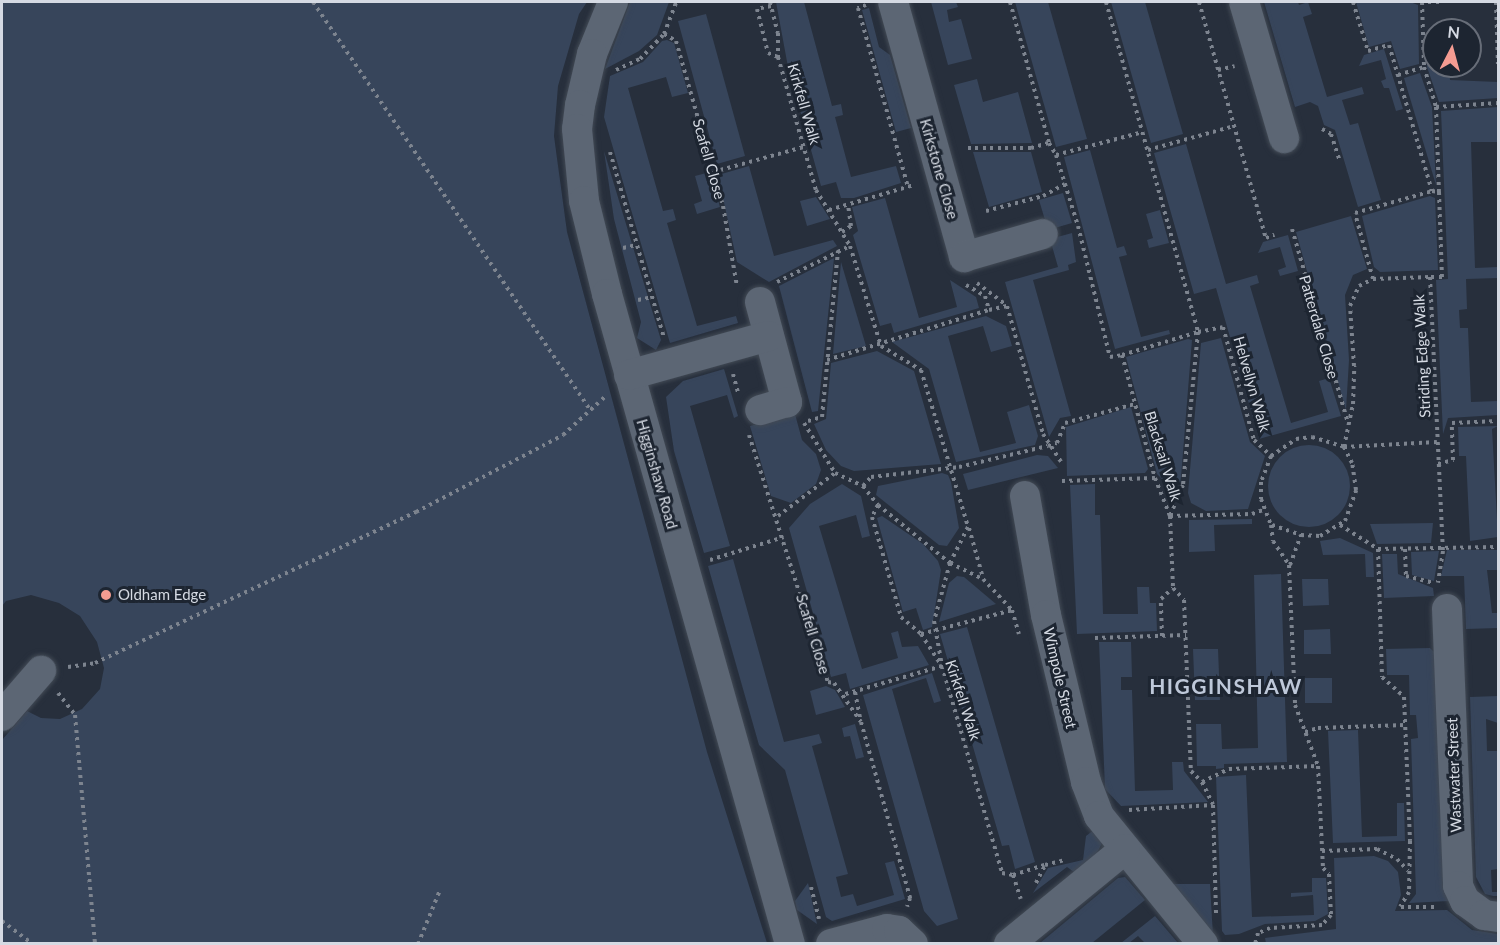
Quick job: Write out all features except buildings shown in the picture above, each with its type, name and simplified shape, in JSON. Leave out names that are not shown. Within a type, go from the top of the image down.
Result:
[{"type":"street","name":"Higginshaw Road","points":[[613,2],[585,78],[577,129],[586,210],[629,375],[790,944]]},
{"type":"street","name":"Kirkstone Close","points":[[892,2],[964,257],[1043,234]]},
{"type":"street","points":[[1244,2],[1284,138]]},
{"type":"street","points":[[749,297],[769,336],[787,402],[749,412]]},
{"type":"street","points":[[629,375],[769,336]]},
{"type":"street","name":"Wimpole Street","points":[[1025,496],[1046,615],[1086,782],[1100,816],[1125,849],[1210,933]]},
{"type":"street","name":"Wastwater Street","points":[[1442,596],[1458,886],[1465,901],[1484,915],[1498,916]]},
{"type":"street","points":[[2,716],[41,671]]},
{"type":"street","points":[[1009,944],[1125,849]]},
{"type":"street","points":[[826,933],[886,929],[906,937]]},
{"type":"path","points":[[313,2],[590,410]]},
{"type":"path","points":[[607,74],[640,59],[664,34],[676,2]]},
{"type":"path","points":[[1010,2],[1049,143],[1056,155],[1065,184],[1110,357],[1198,332]]},
{"type":"path","points":[[1106,2],[1198,332],[1183,485],[1170,516],[1252,514],[1263,510]]},
{"type":"path","points":[[1199,2],[1266,238],[1274,235]]},
{"type":"path","points":[[1353,2],[1368,51],[1389,45],[1432,191]]},
{"type":"path","points":[[1422,24],[1421,2],[1440,2]]},
{"type":"path","points":[[1496,2],[1498,64]]},
{"type":"path","points":[[770,4],[757,9],[768,53],[778,57]]},
{"type":"path","name":"Kirkfell Walk","points":[[770,4],[778,33],[778,57],[816,190],[850,246],[881,345]]},
{"type":"path","points":[[858,8],[908,187]]},
{"type":"path","name":"Scafell Close","points":[[664,34],[676,41],[749,297]]},
{"type":"path","points":[[1398,75],[1422,68]]},
{"type":"path","points":[[1373,279],[1355,213],[1432,191],[1439,192],[1436,107],[1427,78]]},
{"type":"path","points":[[1436,107],[1498,103]]},
{"type":"path","points":[[1148,150],[1233,126]]},
{"type":"path","points":[[1322,129],[1331,134],[1340,162]]},
{"type":"path","points":[[1056,155],[1143,132]]},
{"type":"path","points":[[606,140],[667,347]]},
{"type":"path","points":[[968,148],[1031,148],[1049,143]]},
{"type":"path","points":[[713,172],[804,147]]},
{"type":"path","points":[[829,210],[918,184]]},
{"type":"path","points":[[986,211],[1043,196],[1065,184]]},
{"type":"path","name":"Striding Edge Walk","points":[[1439,192],[1443,277],[1430,277],[1443,546],[1442,596]]},
{"type":"path","points":[[842,232],[851,226],[848,204]]},
{"type":"path","name":"Patterdale Close","points":[[1292,230],[1348,424]]},
{"type":"path","points":[[620,248],[636,244]]},
{"type":"path","points":[[850,246],[838,250],[822,417],[804,421],[835,473],[863,486],[878,505],[950,564],[983,579],[1011,610],[1022,643]]},
{"type":"path","points":[[1271,525],[1301,535],[1320,536],[1340,525],[1353,506],[1356,490],[1352,463],[1344,447],[1354,366],[1350,306],[1359,286],[1373,279],[1430,277]]},
{"type":"path","points":[[964,284],[985,296],[989,310]]},
{"type":"path","points":[[635,301],[652,297]]},
{"type":"path","points":[[827,360],[881,345],[892,338],[1007,306],[1048,446],[1061,462]]},
{"type":"path","name":"Helvellyn Walk","points":[[1198,332],[1223,327],[1254,440],[1271,456]]},
{"type":"path","points":[[881,345],[921,370],[952,467],[983,579]]},
{"type":"path","name":"Blacksail Walk","points":[[1122,355],[1155,478],[1170,516],[1173,588],[1184,600],[1191,771],[1202,782],[1214,805],[1210,933]]},
{"type":"path","name":"Scafell Close","points":[[730,362],[749,412],[767,498],[778,516],[828,682],[834,683],[861,722],[910,898],[906,937]]},
{"type":"path","points":[[95,944],[75,715],[41,671],[95,663],[405,517],[563,435],[629,375]]},
{"type":"path","points":[[863,486],[871,477],[952,467],[1048,446],[1057,442],[1065,423],[1135,404]]},
{"type":"path","points":[[1438,464],[1453,460],[1452,423],[1498,421]]},
{"type":"path","points":[[1289,565],[1273,541],[1271,525],[1263,510],[1261,482],[1271,456],[1296,439],[1311,437],[1344,447],[1437,442]]},
{"type":"path","points":[[778,516],[835,473]]},
{"type":"path","points":[[1062,482],[1155,478]]},
{"type":"path","name":"Kirkfell Walk","points":[[878,505],[872,517],[901,617],[921,634],[942,666],[1002,873],[1014,875],[1023,904],[1045,865]]},
{"type":"path","points":[[1340,525],[1378,549],[1443,546],[1498,547]]},
{"type":"path","points":[[842,695],[942,666],[933,621],[950,564],[968,527]]},
{"type":"path","points":[[1255,944],[1258,933],[1270,928],[1322,925],[1331,915],[1329,874],[1323,868],[1318,766],[1295,705],[1289,565],[1301,535]]},
{"type":"path","points":[[702,562],[783,537]]},
{"type":"path","points":[[1491,546],[1498,542]]},
{"type":"path","points":[[1378,549],[1382,677],[1404,697],[1409,892],[1400,907],[1449,906]]},
{"type":"path","points":[[1405,549],[1406,576]]},
{"type":"path","points":[[1162,636],[1161,599],[1173,588]]},
{"type":"path","points":[[921,634],[1011,610]]},
{"type":"path","points":[[1095,638],[1186,635]]},
{"type":"path","points":[[855,692],[861,722]]},
{"type":"path","points":[[1305,732],[1318,728],[1405,725]]},
{"type":"path","points":[[1202,782],[1229,769],[1318,766]]},
{"type":"path","points":[[1134,809],[1214,805]]},
{"type":"path","points":[[1322,851],[1377,849],[1397,859],[1409,872]]},
{"type":"path","points":[[1014,875],[1068,860]]},
{"type":"path","points":[[811,887],[826,933]]},
{"type":"path","points":[[418,944],[440,890]]},
{"type":"path","points":[[2,921],[33,944]]},
{"type":"shaded area","points":[[2,2],[587,2],[579,14],[558,86],[554,136],[567,232],[707,752],[767,943],[2,943],[2,740],[27,711],[41,718],[60,719],[82,709],[100,689],[104,668],[97,642],[80,616],[59,603],[31,595],[6,601],[2,606]]},
{"type":"shaded area","points":[[630,2],[669,2],[657,35],[639,51],[605,69]]},
{"type":"shaded area","points":[[776,2],[804,2],[832,106],[841,104],[843,115],[835,117],[851,177],[896,166],[901,183],[854,198],[841,198],[836,182],[821,186],[788,67]]},
{"type":"shaded area","points":[[931,2],[956,2],[958,7],[947,10],[949,22],[961,19],[972,59],[948,65]]},
{"type":"shaded area","points":[[1015,2],[1048,2],[1087,139],[1056,147]]},
{"type":"shaded area","points":[[1111,2],[1145,2],[1183,134],[1151,143]]},
{"type":"shaded area","points":[[1264,2],[1298,2],[1299,5],[1308,2],[1312,14],[1303,17],[1327,97],[1362,87],[1364,94],[1342,100],[1350,125],[1358,123],[1381,200],[1358,207],[1335,130],[1324,125],[1318,106],[1310,102],[1295,107]]},
{"type":"shaded area","points":[[1356,2],[1410,2],[1418,5],[1419,64],[1400,69],[1391,41],[1369,47]]},
{"type":"shaded area","points":[[869,8],[879,47],[890,55],[911,128],[896,132],[862,10]]},
{"type":"shaded area","points":[[706,14],[745,156],[717,164],[678,21]]},
{"type":"shaded area","points":[[667,40],[674,43],[688,93],[672,97],[666,77],[628,88],[663,211],[673,209],[676,220],[667,223],[697,326],[736,316],[738,323],[670,343],[604,117],[610,76],[643,62],[662,41]]},
{"type":"shaded area","points":[[1384,49],[1403,109],[1396,111],[1389,88],[1384,88],[1381,81],[1386,79],[1381,60],[1359,66],[1364,55]]},
{"type":"shaded area","points":[[1420,73],[1432,107],[1436,185],[1404,78]]},
{"type":"shaded area","points":[[1431,78],[1498,82],[1498,98],[1439,102]]},
{"type":"shaded area","points":[[977,79],[983,102],[1018,92],[1032,143],[971,144],[954,85]]},
{"type":"shaded area","points":[[1498,107],[1498,142],[1471,142],[1475,268],[1498,267],[1498,278],[1466,279],[1467,309],[1459,310],[1460,328],[1468,328],[1471,402],[1498,401],[1498,415],[1448,418],[1443,434],[1436,280],[1448,279],[1441,111]]},
{"type":"shaded area","points":[[1186,144],[1226,284],[1257,275],[1259,283],[1250,286],[1291,423],[1328,412],[1319,381],[1329,378],[1341,416],[1259,439],[1216,288],[1194,294],[1154,153]]},
{"type":"shaded area","points":[[1090,150],[1117,248],[1124,246],[1127,255],[1119,257],[1141,337],[1169,330],[1170,334],[1115,349],[1064,157]]},
{"type":"shaded area","points":[[604,151],[661,340],[656,350],[637,338],[641,322],[614,219]]},
{"type":"shaded area","points":[[973,152],[1031,152],[1042,192],[989,207]]},
{"type":"shaded area","points":[[749,166],[774,256],[833,240],[837,246],[769,282],[737,262],[718,175]]},
{"type":"shaded area","points":[[710,172],[720,207],[697,214],[694,204],[702,201],[695,176]]},
{"type":"shaded area","points":[[1063,193],[1072,223],[1048,230],[1039,200]]},
{"type":"shaded area","points":[[1430,196],[1435,198],[1438,270],[1380,272],[1374,267],[1362,216]]},
{"type":"shaded area","points":[[816,197],[830,219],[807,226],[800,201]]},
{"type":"shaded area","points":[[885,198],[919,318],[957,307],[950,280],[976,297],[979,308],[894,333],[891,323],[880,326],[853,235],[858,231],[852,207]]},
{"type":"shaded area","points":[[1160,210],[1169,243],[1149,248],[1147,240],[1153,238],[1146,214]]},
{"type":"shaded area","points":[[1351,216],[1367,269],[1353,275],[1345,295],[1349,360],[1346,410],[1296,232]]},
{"type":"shaded area","points":[[1072,233],[1076,262],[1068,265],[1069,270],[1033,280],[1071,416],[1060,418],[1049,437],[1005,282],[1058,267],[1050,239]]},
{"type":"shaded area","points":[[1288,235],[1298,271],[1280,276],[1278,270],[1286,267],[1280,247],[1258,253],[1263,242]]},
{"type":"shaded area","points":[[834,258],[818,411],[812,412],[779,286]]},
{"type":"shaded area","points":[[841,262],[866,346],[833,354]]},
{"type":"shaded area","points":[[986,316],[1006,326],[1012,346],[991,352],[983,326],[948,336],[980,452],[1016,443],[1007,412],[1029,405],[1038,436],[1035,445],[956,462],[929,369],[892,342]]},
{"type":"shaded area","points":[[1221,338],[1250,442],[1265,456],[1248,509],[1206,511],[1191,503],[1188,493],[1201,343]]},
{"type":"shaded area","points":[[1188,339],[1192,340],[1181,477],[1180,483],[1169,486],[1157,474],[1126,357]]},
{"type":"shaded area","points":[[877,351],[914,371],[941,464],[854,471],[841,466],[826,450],[814,424],[826,419],[831,363]]},
{"type":"shaded area","points":[[724,369],[738,416],[734,418],[727,395],[690,406],[730,546],[704,553],[674,451],[666,397],[683,381]]},
{"type":"shaded area","points":[[1131,407],[1148,469],[1145,473],[1067,476],[1066,427]]},
{"type":"shaded area","points":[[795,414],[802,440],[816,454],[821,470],[816,484],[791,503],[771,496],[750,426]]},
{"type":"shaded area","points":[[1498,426],[1492,429],[1498,537],[1470,541],[1466,456],[1459,456],[1458,427]]},
{"type":"shaded area","points":[[1309,445],[1325,448],[1338,457],[1347,470],[1350,486],[1347,502],[1338,515],[1325,524],[1309,527],[1293,524],[1280,515],[1271,502],[1268,486],[1271,470],[1280,457],[1293,448]]},
{"type":"shaded area","points":[[1037,455],[1048,456],[1058,468],[968,490],[963,474]]},
{"type":"shaded area","points":[[942,473],[948,475],[951,482],[959,528],[947,546],[939,545],[876,495],[878,486]]},
{"type":"shaded area","points":[[842,484],[861,496],[870,536],[862,538],[856,515],[819,526],[862,669],[898,658],[891,633],[898,631],[902,647],[918,646],[929,665],[850,689],[846,673],[831,677],[789,528],[810,504]]},
{"type":"shaded area","points":[[1095,484],[1095,515],[1100,515],[1103,614],[1138,614],[1137,587],[1149,587],[1150,603],[1156,603],[1157,631],[1077,634],[1070,485]]},
{"type":"shaded area","points":[[882,516],[923,544],[938,561],[941,570],[932,627],[923,630],[916,608],[903,612],[877,518]]},
{"type":"shaded area","points":[[1252,519],[1252,524],[1214,525],[1215,551],[1189,552],[1189,520]]},
{"type":"shaded area","points":[[1433,523],[1431,543],[1377,544],[1370,524]]},
{"type":"shaded area","points":[[1340,538],[1373,553],[1374,577],[1366,577],[1365,554],[1323,555],[1320,541]]},
{"type":"shaded area","points":[[1447,550],[1498,550],[1498,570],[1487,570],[1492,613],[1498,613],[1498,628],[1466,629],[1464,576],[1441,576]]},
{"type":"shaded area","points":[[1439,551],[1434,581],[1412,575],[1411,552]]},
{"type":"shaded area","points":[[1382,554],[1397,554],[1398,574],[1433,588],[1434,596],[1384,598]]},
{"type":"shaded area","points":[[733,559],[784,742],[819,734],[822,743],[812,746],[848,874],[836,877],[841,897],[853,894],[857,906],[894,895],[885,863],[894,861],[905,899],[832,921],[826,917],[785,770],[759,745],[708,566]]},
{"type":"shaded area","points":[[1281,574],[1287,762],[1224,764],[1224,768],[1216,769],[1216,766],[1197,766],[1196,724],[1221,724],[1222,749],[1258,748],[1254,575]]},
{"type":"shaded area","points":[[957,576],[964,577],[996,604],[939,622],[949,583]]},
{"type":"shaded area","points":[[1302,579],[1328,579],[1329,605],[1303,606]]},
{"type":"shaded area","points":[[967,627],[1035,862],[1015,869],[1009,845],[1002,846],[940,634]]},
{"type":"shaded area","points":[[1330,629],[1331,654],[1304,654],[1304,630]]},
{"type":"shaded area","points":[[1099,642],[1131,642],[1132,677],[1121,677],[1121,690],[1132,690],[1135,791],[1173,790],[1172,762],[1183,762],[1184,771],[1208,802],[1121,806],[1105,789]]},
{"type":"shaded area","points":[[1430,648],[1434,652],[1449,901],[1409,903],[1416,894],[1411,739],[1418,738],[1416,715],[1410,715],[1409,675],[1387,675],[1386,649]]},
{"type":"shaded area","points":[[1193,649],[1218,649],[1220,700],[1195,700]]},
{"type":"shaded area","points":[[932,673],[941,701],[934,703],[926,678],[892,689],[958,919],[937,926],[924,911],[863,695]]},
{"type":"shaded area","points":[[1305,678],[1332,678],[1332,703],[1305,703]]},
{"type":"shaded area","points":[[826,686],[835,690],[845,707],[816,715],[810,691]]},
{"type":"shaded area","points":[[1498,696],[1498,723],[1486,719],[1487,751],[1498,751],[1498,869],[1491,870],[1492,892],[1498,892],[1498,896],[1493,896],[1485,894],[1476,877],[1470,697]]},
{"type":"shaded area","points":[[855,724],[864,757],[856,759],[850,736],[844,737],[842,728]]},
{"type":"shaded area","points":[[1358,730],[1362,837],[1397,836],[1397,803],[1404,803],[1405,841],[1333,843],[1328,731]]},
{"type":"shaded area","points":[[1246,775],[1252,917],[1314,915],[1313,895],[1291,897],[1291,893],[1312,892],[1312,878],[1326,878],[1328,914],[1315,921],[1265,924],[1239,934],[1225,935],[1222,931],[1216,777]]},
{"type":"shaded area","points":[[1095,829],[1102,843],[1095,857],[1074,872],[1067,867],[1033,893],[1048,868],[1083,860],[1086,836]]},
{"type":"shaded area","points":[[1374,856],[1388,861],[1398,872],[1401,895],[1395,911],[1447,910],[1472,930],[1498,934],[1498,943],[1266,943],[1265,938],[1336,929],[1334,858]]},
{"type":"shaded area","points":[[1125,877],[1145,900],[1092,943],[1040,943],[1118,878]]},
{"type":"shaded area","points":[[808,883],[817,924],[797,910],[795,901]]},
{"type":"shaded area","points":[[1174,884],[1210,884],[1213,936],[1174,890]]},
{"type":"shaded area","points":[[1155,916],[1178,943],[1145,943],[1138,936],[1129,943],[1121,943]]},
{"type":"place","name":"Oldham Edge","points":[[106,595]]},
{"type":"district","name":"HIGGINSHAW","points":[[1226,686]]}]
